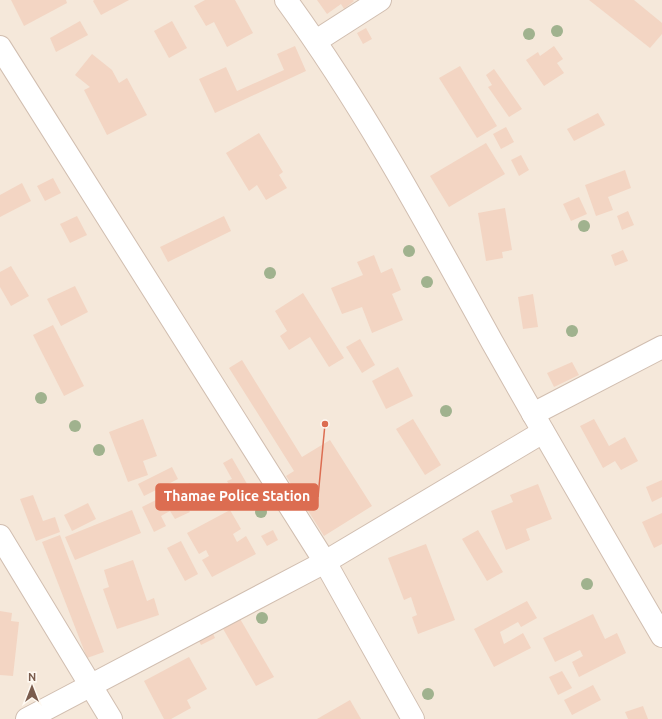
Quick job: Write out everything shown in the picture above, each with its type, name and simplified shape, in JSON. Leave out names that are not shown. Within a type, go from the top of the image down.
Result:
[{"type":"street","points":[[286,0],[316,41],[404,183],[538,423],[662,636]]},
{"type":"street","points":[[316,41],[380,0]]},
{"type":"street","points":[[0,46],[325,562],[413,719]]},
{"type":"street","points":[[27,719],[325,562],[538,423],[662,347]]},
{"type":"street","points":[[0,536],[111,719]]},
{"type":"shaded area","points":[[0,0],[662,0],[662,719],[0,719]]},
{"type":"building","points":[[11,0],[66,0],[67,3],[24,26]]},
{"type":"building","points":[[129,0],[101,15],[93,1]]},
{"type":"building","points":[[205,0],[235,0],[253,33],[227,47],[214,22],[206,26],[194,6]]},
{"type":"building","points":[[317,0],[354,1],[344,9],[341,4],[327,14]]},
{"type":"building","points":[[589,0],[634,0],[662,23],[662,34],[650,48]]},
{"type":"building","points":[[80,21],[88,35],[56,52],[50,38]]},
{"type":"building","points":[[172,21],[187,48],[169,58],[154,31]]},
{"type":"building","points":[[366,28],[372,39],[363,44],[357,33]]},
{"type":"building","points":[[295,46],[306,71],[215,113],[199,79],[226,67],[237,91],[284,70],[277,54]]},
{"type":"building","points":[[554,46],[563,59],[557,63],[564,73],[544,86],[526,60],[538,52],[540,56]]},
{"type":"building","points":[[92,54],[112,70],[119,83],[127,78],[147,115],[107,135],[84,90],[90,87],[75,75]]},
{"type":"building","points":[[460,66],[497,126],[477,138],[439,78]]},
{"type":"building","points":[[494,69],[522,109],[509,117],[488,87],[492,85],[486,75]]},
{"type":"building","points":[[598,113],[605,125],[574,141],[567,129]]},
{"type":"building","points":[[506,127],[514,142],[501,149],[493,134]]},
{"type":"building","points":[[259,133],[283,172],[279,175],[287,188],[266,200],[257,185],[249,191],[226,153]]},
{"type":"building","points":[[486,143],[505,174],[449,207],[430,176]]},
{"type":"building","points":[[521,155],[529,170],[519,176],[511,160]]},
{"type":"building","points":[[625,170],[631,188],[608,197],[613,210],[596,216],[585,185]]},
{"type":"building","points":[[53,178],[61,193],[45,201],[37,186]]},
{"type":"building","points":[[22,183],[31,201],[0,217],[0,195]]},
{"type":"building","points":[[579,197],[587,214],[571,221],[563,204]]},
{"type":"building","points":[[505,208],[512,250],[502,252],[503,258],[486,261],[478,213]]},
{"type":"building","points":[[628,211],[634,225],[622,230],[617,216]]},
{"type":"building","points":[[77,216],[87,235],[70,243],[60,224]]},
{"type":"building","points":[[224,216],[231,231],[168,262],[160,247]]},
{"type":"building","points":[[623,250],[628,261],[615,266],[611,255]]},
{"type":"building","points":[[374,255],[381,273],[392,268],[401,290],[392,294],[403,320],[372,333],[362,307],[342,314],[331,288],[363,275],[357,262]]},
{"type":"building","points":[[11,266],[29,296],[11,306],[0,287],[0,272]]},
{"type":"building","points":[[75,286],[88,312],[61,326],[47,299]]},
{"type":"building","points":[[303,293],[344,358],[329,367],[310,337],[289,350],[280,336],[287,331],[275,311]]},
{"type":"building","points":[[533,294],[538,327],[523,329],[518,297]]},
{"type":"building","points":[[53,325],[84,386],[64,396],[33,335]]},
{"type":"building","points":[[360,339],[375,365],[362,373],[346,347]]},
{"type":"building","points":[[242,360],[302,457],[330,440],[372,506],[324,536],[286,476],[294,471],[229,368]]},
{"type":"building","points":[[572,362],[579,375],[554,387],[547,373]]},
{"type":"building","points":[[398,367],[413,396],[386,409],[372,381]]},
{"type":"building","points":[[143,419],[157,456],[143,461],[148,475],[128,482],[109,432]]},
{"type":"building","points":[[413,419],[441,465],[425,475],[396,429]]},
{"type":"building","points":[[594,419],[609,446],[625,437],[638,461],[621,470],[615,461],[603,468],[580,426]]},
{"type":"building","points":[[232,458],[250,489],[236,497],[227,481],[232,479],[223,463]]},
{"type":"building","points":[[172,467],[178,479],[144,496],[138,484]]},
{"type":"building","points":[[662,480],[662,497],[652,502],[646,487]]},
{"type":"building","points":[[190,483],[196,495],[184,501],[190,512],[175,519],[170,511],[161,516],[166,526],[154,532],[142,507]]},
{"type":"building","points":[[538,484],[552,519],[526,529],[530,540],[506,550],[491,511],[513,502],[510,495]]},
{"type":"building","points":[[33,495],[43,521],[55,517],[60,532],[36,541],[20,499]]},
{"type":"building","points":[[88,503],[96,519],[72,531],[64,515]]},
{"type":"building","points":[[132,510],[141,533],[75,560],[65,537]]},
{"type":"building","points":[[230,510],[241,529],[233,534],[237,542],[246,536],[256,554],[212,577],[202,560],[209,556],[206,550],[199,554],[187,533]]},
{"type":"building","points":[[662,513],[662,544],[654,548],[642,522]]},
{"type":"building","points":[[273,530],[278,540],[267,546],[261,536]]},
{"type":"building","points":[[478,530],[503,572],[487,581],[462,539]]},
{"type":"building","points":[[60,535],[104,652],[87,658],[42,542]]},
{"type":"building","points":[[181,541],[198,574],[185,581],[167,548]]},
{"type":"building","points":[[426,544],[455,620],[418,634],[412,617],[417,615],[411,597],[404,600],[388,558]]},
{"type":"building","points":[[133,560],[147,601],[154,598],[159,615],[117,629],[103,589],[109,587],[104,570]]},
{"type":"building","points":[[527,601],[537,618],[521,627],[518,622],[500,632],[504,644],[523,633],[531,648],[494,667],[474,629]]},
{"type":"building","points":[[0,611],[12,613],[11,621],[19,622],[13,676],[0,675]]},
{"type":"building","points":[[593,614],[605,639],[617,633],[626,653],[579,677],[572,662],[583,656],[580,650],[555,662],[543,638]]},
{"type":"building","points":[[239,617],[274,677],[256,686],[222,627]]},
{"type":"building","points":[[209,625],[215,638],[201,645],[194,631]]},
{"type":"building","points":[[189,657],[207,689],[187,700],[191,708],[171,719],[164,719],[144,681]]},
{"type":"building","points":[[562,671],[572,688],[558,695],[549,677]]},
{"type":"building","points":[[593,685],[601,700],[572,715],[564,700]]},
{"type":"building","points":[[350,700],[361,719],[317,719]]},
{"type":"building","points":[[643,706],[648,719],[628,719],[625,712]]},
{"type":"place","name":"Thamae Police Station","points":[[325,424]]}]
